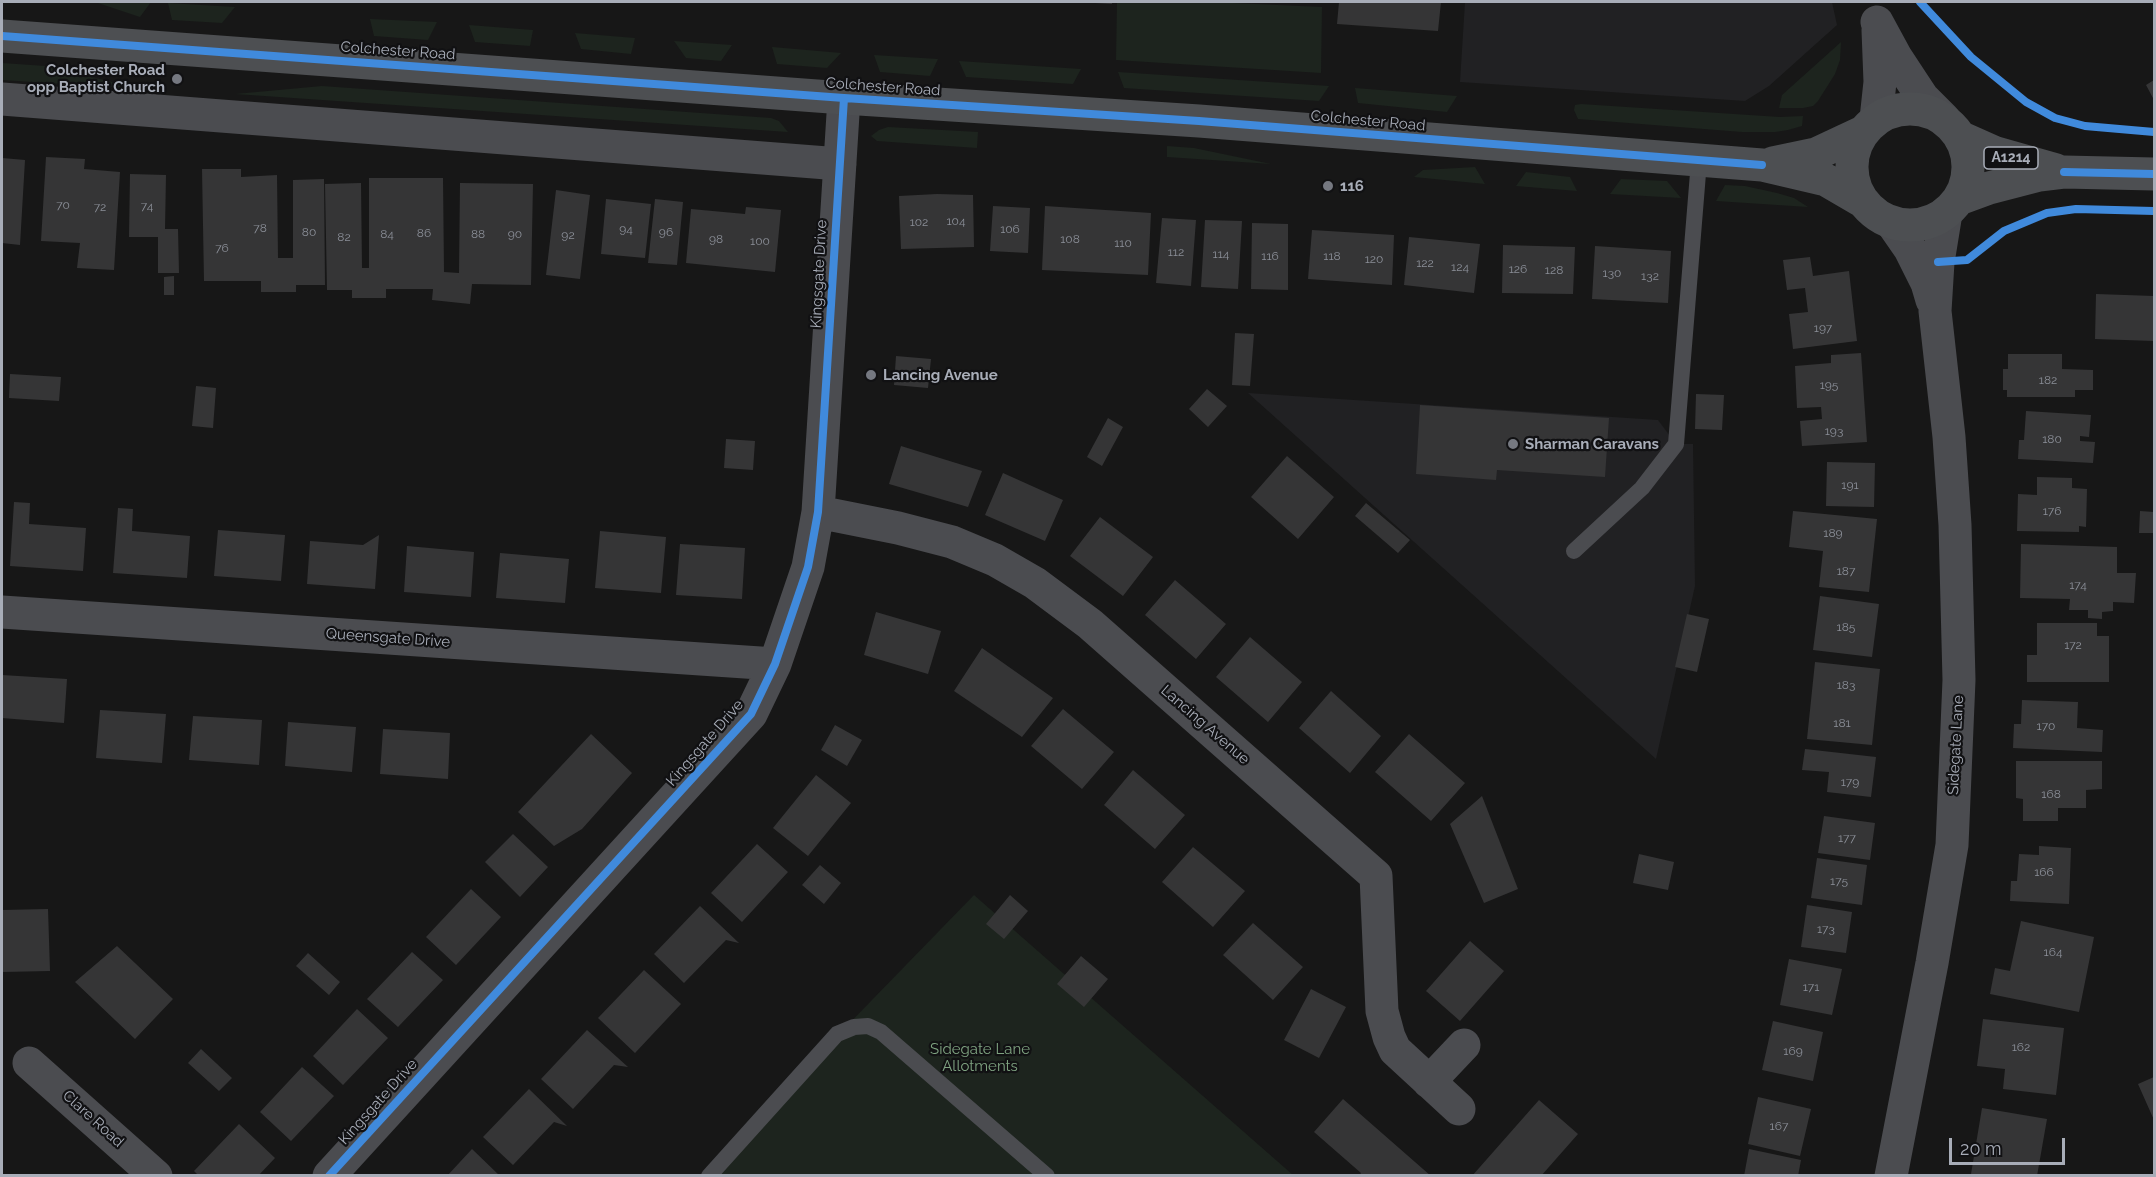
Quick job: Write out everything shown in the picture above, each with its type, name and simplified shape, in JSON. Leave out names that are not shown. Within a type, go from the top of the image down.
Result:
[{"type":"main road","name":"Colchester Road","points":[[2,36],[844,98],[1199,121],[1762,165],[1826,180],[1862,201]]},
{"type":"main road","points":[[1910,109],[1928,112],[1952,128],[1967,152],[1969,168],[1966,184],[1953,206],[1920,225],[1892,223],[1875,214],[1862,201],[1854,184],[1852,166],[1855,148],[1870,126],[1892,111],[1910,109]]},
{"type":"main road","name":"Colchester Road","points":[[1762,165],[1816,154],[1870,126]]},
{"type":"main road","name":"A1214","points":[[1952,128],[1996,153],[2064,172]]},
{"type":"main road","name":"A1214","points":[[1953,206],[1989,188],[2064,172],[2154,174]]},
{"type":"street","points":[[1870,126],[1880,82],[1875,11]]},
{"type":"street","points":[[1875,11],[1896,57],[1923,98],[1952,128]]},
{"type":"street","name":"Kingsgate Drive","points":[[329,1176],[752,714],[775,664],[808,567],[818,512],[844,98]]},
{"type":"street","points":[[2,99],[840,164]]},
{"type":"street","name":"Sidegate Lane","points":[[1935,311],[1938,262],[1953,206]]},
{"type":"street","name":"Sidegate Lane","points":[[1891,1176],[1952,845],[1959,680],[1955,525],[1949,437],[1935,311],[1927,283],[1910,249],[1892,223]]},
{"type":"street","name":"Lancing Avenue","points":[[818,512],[898,528],[952,542],[995,560],[1035,583],[1090,624],[1376,876],[1384,1022],[1395,1050],[1459,1109]]},
{"type":"street","name":"Queensgate Drive","points":[[2,612],[775,664]]},
{"type":"street","points":[[1429,1082],[1464,1045]]},
{"type":"street","name":"Clare Road","points":[[29,1063],[156,1176]]},
{"type":"lane","points":[[1574,550],[1642,488],[1676,444],[1699,161]]},
{"type":"lane","points":[[709,1176],[837,1034],[854,1027],[868,1026],[881,1032],[1047,1176]]},
{"type":"shaded area","points":[[1465,2],[1832,2],[1837,25],[1769,86],[1745,101],[1460,82]]},
{"type":"shaded area","points":[[1248,393],[1658,420],[1676,444],[1693,444],[1695,586],[1656,759]]},
{"type":"green space","points":[[95,2],[151,2],[140,17]]},
{"type":"green space","points":[[1117,2],[1211,2],[1322,7],[1321,73],[1116,60]]},
{"type":"green space","points":[[168,3],[235,7],[222,23],[172,20]]},
{"type":"green space","points":[[370,19],[437,22],[428,40],[374,36]]},
{"type":"green space","points":[[469,25],[533,30],[530,46],[475,42]]},
{"type":"green space","points":[[575,33],[635,38],[631,54],[581,49]]},
{"type":"green space","points":[[674,41],[732,45],[721,61],[686,58]]},
{"type":"green space","points":[[1841,42],[1840,60],[1835,74],[1818,101],[1813,106],[1803,108],[1779,108],[1782,95]]},
{"type":"green space","points":[[772,47],[841,53],[827,68],[777,64]]},
{"type":"green space","points":[[874,55],[938,59],[930,76],[880,72]]},
{"type":"green space","points":[[959,61],[1081,69],[1073,84],[966,77]]},
{"type":"green space","points":[[2,63],[46,66],[141,89],[2,80]]},
{"type":"green space","points":[[1118,72],[1329,86],[1319,101],[1124,88]]},
{"type":"green space","points":[[322,86],[771,118],[779,121],[788,132],[235,94]]},
{"type":"green space","points":[[1355,88],[1457,96],[1447,112],[1358,103]]},
{"type":"green space","points":[[1575,105],[1780,117],[1803,116],[1802,126],[1788,130],[1742,132],[1578,119],[1574,110]]},
{"type":"green space","points":[[888,127],[978,132],[977,148],[877,141],[871,136]]},
{"type":"green space","points":[[1167,146],[1194,148],[1271,164],[1167,157]]},
{"type":"green space","points":[[1475,167],[1485,184],[1414,177],[1423,170]]},
{"type":"green space","points":[[1526,172],[1570,177],[1577,191],[1516,186]]},
{"type":"green space","points":[[1621,179],[1667,181],[1681,198],[1610,194]]},
{"type":"green space","points":[[1725,185],[1745,186],[1777,193],[1794,198],[1808,207],[1716,201]]},
{"type":"green space","name":"Sidegate Lane Allotments","points":[[974,895],[1293,1175],[701,1176]]},
{"type":"building","points":[[1112,2],[1112,4],[1095,3]]},
{"type":"building","points":[[1339,2],[1441,2],[1438,31],[1337,24]]},
{"type":"building","points":[[2154,80],[2154,100],[2146,85]]},
{"type":"building","points":[[46,157],[85,159],[84,169],[120,172],[114,270],[77,268],[80,243],[41,241]]},
{"type":"building","points":[[2,158],[25,160],[20,245],[2,243]]},
{"type":"building","points":[[202,169],[241,169],[241,177],[277,175],[278,258],[293,258],[293,180],[324,179],[325,285],[296,285],[296,292],[261,292],[261,281],[204,281]]},
{"type":"building","points":[[130,174],[166,175],[165,229],[178,229],[179,273],[158,273],[158,237],[129,237]]},
{"type":"building","points":[[369,178],[443,178],[444,272],[459,273],[460,183],[533,184],[531,285],[472,284],[470,304],[432,300],[433,289],[386,289],[386,298],[352,298],[352,290],[327,290],[325,184],[361,183],[362,268],[369,268]]},
{"type":"building","points":[[556,190],[590,195],[580,279],[546,275]]},
{"type":"building","points":[[973,195],[974,247],[901,249],[899,196]]},
{"type":"building","points":[[606,199],[651,204],[645,258],[601,254]]},
{"type":"building","points":[[655,199],[683,202],[677,265],[648,263]]},
{"type":"building","points":[[993,206],[1030,208],[1028,253],[990,251]]},
{"type":"building","points":[[1045,206],[1151,213],[1148,275],[1042,270]]},
{"type":"building","points":[[746,207],[781,210],[775,272],[686,263],[691,209],[745,214]]},
{"type":"building","points":[[1162,218],[1196,220],[1191,286],[1156,283]]},
{"type":"building","points":[[1205,220],[1242,221],[1238,289],[1201,287]]},
{"type":"building","points":[[1252,223],[1288,224],[1288,290],[1251,289]]},
{"type":"building","points":[[1312,230],[1394,235],[1392,285],[1308,279]]},
{"type":"building","points":[[1409,237],[1480,244],[1474,293],[1404,285]]},
{"type":"building","points":[[1503,245],[1575,247],[1573,294],[1502,293]]},
{"type":"building","points":[[1595,246],[1671,251],[1668,303],[1592,299]]},
{"type":"building","points":[[1810,257],[1813,276],[1849,271],[1857,341],[1793,349],[1789,314],[1808,312],[1805,288],[1787,290],[1783,260]]},
{"type":"building","points":[[174,276],[174,295],[164,295],[164,277]]},
{"type":"building","points":[[2096,294],[2154,296],[2154,341],[2095,339]]},
{"type":"building","points":[[1235,333],[1254,334],[1250,386],[1232,385]]},
{"type":"building","points":[[1861,353],[1867,442],[1802,446],[1800,421],[1822,419],[1821,407],[1797,408],[1795,366],[1831,363],[1831,355]]},
{"type":"building","points":[[2008,354],[2062,354],[2062,369],[2093,370],[2093,390],[2075,390],[2075,397],[2007,397],[2007,390],[2003,390],[2003,369],[2008,369]]},
{"type":"building","points":[[896,356],[931,359],[928,388],[894,385]]},
{"type":"building","points":[[10,374],[61,377],[59,401],[9,398]]},
{"type":"building","points":[[196,386],[216,388],[213,428],[192,426]]},
{"type":"building","points":[[1207,389],[1227,406],[1208,427],[1189,409]]},
{"type":"building","points":[[1696,394],[1724,395],[1722,430],[1695,429]]},
{"type":"building","name":"Sharman Caravans","points":[[1420,405],[1609,418],[1605,477],[1497,470],[1496,480],[1416,474]]},
{"type":"building","points":[[2026,411],[2091,415],[2089,437],[2080,436],[2080,441],[2095,442],[2093,463],[2018,459],[2019,440],[2024,440]]},
{"type":"building","points":[[1108,418],[1123,427],[1102,466],[1087,457]]},
{"type":"building","points":[[726,439],[755,441],[753,470],[724,468]]},
{"type":"building","points":[[901,446],[982,471],[968,507],[889,484]]},
{"type":"building","points":[[1287,456],[1334,497],[1298,539],[1251,497]]},
{"type":"building","points":[[1827,462],[1875,463],[1874,507],[1826,506]]},
{"type":"building","points":[[1003,473],[1063,500],[1045,541],[985,515]]},
{"type":"building","points":[[2037,477],[2072,478],[2072,488],[2087,489],[2086,527],[2079,526],[2079,532],[2017,531],[2018,494],[2037,495]]},
{"type":"building","points":[[14,502],[30,503],[29,524],[86,528],[83,571],[10,566]]},
{"type":"building","points":[[1366,503],[1410,540],[1398,553],[1355,516]]},
{"type":"building","points":[[118,508],[133,509],[132,531],[190,536],[187,578],[113,573]]},
{"type":"building","points":[[1793,511],[1877,519],[1869,592],[1819,587],[1823,551],[1789,547]]},
{"type":"building","points":[[2140,511],[2154,512],[2154,533],[2139,533]]},
{"type":"building","points":[[1100,517],[1153,557],[1123,596],[1070,556]]},
{"type":"building","points":[[218,530],[285,535],[281,581],[214,576]]},
{"type":"building","points":[[600,531],[666,537],[661,593],[595,588]]},
{"type":"building","points":[[379,535],[375,589],[307,584],[310,541],[363,545]]},
{"type":"building","points":[[680,544],[745,548],[742,599],[676,595]]},
{"type":"building","points":[[2021,544],[2117,547],[2117,573],[2136,573],[2134,603],[2113,602],[2113,611],[2102,612],[2102,619],[2088,618],[2088,610],[2069,610],[2070,599],[2020,598]]},
{"type":"building","points":[[407,546],[474,552],[471,597],[404,592]]},
{"type":"building","points":[[500,553],[569,559],[565,603],[496,598]]},
{"type":"building","points":[[1175,580],[1226,624],[1196,659],[1145,615]]},
{"type":"building","points":[[1820,596],[1879,604],[1872,657],[1813,650]]},
{"type":"building","points":[[876,612],[941,631],[928,674],[864,655]]},
{"type":"building","points":[[1687,614],[1709,619],[1697,672],[1675,667]]},
{"type":"building","points":[[2037,623],[2097,623],[2097,636],[2109,636],[2109,682],[2027,682],[2027,655],[2037,655]]},
{"type":"building","points":[[1250,637],[1302,682],[1268,722],[1216,677]]},
{"type":"building","points":[[982,648],[1053,698],[1022,737],[954,691]]},
{"type":"building","points":[[1815,662],[1880,669],[1872,745],[1807,739]]},
{"type":"building","points":[[2,675],[67,679],[64,723],[2,718]]},
{"type":"building","points":[[1331,691],[1381,736],[1350,773],[1299,728]]},
{"type":"building","points":[[2022,700],[2078,702],[2077,728],[2103,730],[2102,752],[2013,748],[2014,724],[2021,724]]},
{"type":"building","points":[[1063,709],[1114,752],[1082,789],[1031,746]]},
{"type":"building","points":[[100,710],[166,714],[162,763],[96,758]]},
{"type":"building","points":[[193,716],[262,720],[259,765],[189,760]]},
{"type":"building","points":[[288,722],[356,727],[352,772],[285,766]]},
{"type":"building","points":[[835,725],[862,740],[847,766],[821,750]]},
{"type":"building","points":[[383,729],[450,733],[448,779],[380,774]]},
{"type":"building","points":[[591,734],[632,773],[582,829],[554,846],[518,812]]},
{"type":"building","points":[[1409,734],[1465,783],[1431,821],[1375,772]]},
{"type":"building","points":[[1805,749],[1876,757],[1871,797],[1827,792],[1829,772],[1802,770]]},
{"type":"building","points":[[2016,761],[2102,761],[2102,789],[2086,790],[2086,808],[2058,808],[2058,821],[2023,821],[2023,799],[2016,798]]},
{"type":"building","points":[[1133,770],[1185,815],[1155,849],[1104,805]]},
{"type":"building","points":[[816,775],[851,803],[808,856],[773,828]]},
{"type":"building","points":[[1482,796],[1518,889],[1484,903],[1450,824]]},
{"type":"building","points":[[1824,816],[1875,823],[1870,860],[1818,853]]},
{"type":"building","points":[[513,834],[548,867],[520,897],[485,862]]},
{"type":"building","points":[[757,844],[788,872],[742,922],[711,893]]},
{"type":"building","points":[[2039,846],[2071,848],[2069,904],[2010,901],[2011,881],[2017,881],[2019,854],[2039,855]]},
{"type":"building","points":[[1193,847],[1245,891],[1213,927],[1162,882]]},
{"type":"building","points":[[1639,854],[1674,862],[1668,890],[1633,883]]},
{"type":"building","points":[[1817,858],[1867,865],[1862,905],[1811,898]]},
{"type":"building","points":[[820,865],[841,883],[824,904],[802,885]]},
{"type":"building","points":[[471,889],[501,917],[456,965],[426,937]]},
{"type":"building","points":[[1010,895],[1028,911],[1004,939],[986,924]]},
{"type":"building","points":[[1807,905],[1852,912],[1846,953],[1801,947]]},
{"type":"building","points":[[700,906],[739,943],[726,940],[684,983],[654,954]]},
{"type":"building","points":[[48,909],[50,971],[2,972],[2,910]]},
{"type":"building","points":[[2021,921],[2094,937],[2079,1012],[1990,994],[1995,968],[2010,971]]},
{"type":"building","points":[[1253,923],[1303,967],[1273,1000],[1223,955]]},
{"type":"building","points":[[1470,941],[1504,971],[1460,1021],[1426,991]]},
{"type":"building","points":[[117,946],[173,999],[135,1039],[75,982]]},
{"type":"building","points":[[412,952],[443,980],[398,1027],[367,999]]},
{"type":"building","points":[[308,953],[340,982],[329,995],[296,966]]},
{"type":"building","points":[[1081,956],[1108,979],[1084,1007],[1057,984]]},
{"type":"building","points":[[1789,959],[1842,969],[1832,1015],[1780,1005]]},
{"type":"building","points":[[644,970],[681,1004],[635,1053],[598,1018]]},
{"type":"building","points":[[1311,989],[1346,1007],[1319,1058],[1284,1040]]},
{"type":"building","points":[[357,1009],[388,1038],[343,1085],[313,1056]]},
{"type":"building","points":[[1983,1019],[2064,1028],[2056,1095],[2003,1089],[2005,1069],[1977,1066]]},
{"type":"building","points":[[1773,1021],[1823,1032],[1813,1081],[1762,1070]]},
{"type":"building","points":[[587,1030],[628,1067],[614,1065],[573,1109],[541,1079]]},
{"type":"building","points":[[201,1049],[232,1078],[219,1091],[188,1063]]},
{"type":"building","points":[[302,1067],[334,1096],[291,1141],[260,1112]]},
{"type":"building","points":[[2154,1077],[2154,1120],[2138,1084]]},
{"type":"building","points":[[529,1089],[567,1126],[554,1122],[513,1165],[483,1137]]},
{"type":"building","points":[[1758,1097],[1811,1109],[1800,1156],[1748,1144]]},
{"type":"building","points":[[1343,1099],[1431,1176],[1359,1176],[1361,1173],[1314,1132]]},
{"type":"building","points":[[1539,1100],[1578,1134],[1541,1176],[1472,1176]]},
{"type":"building","points":[[1982,1108],[2047,1119],[2037,1176],[1971,1174]]},
{"type":"building","points":[[239,1124],[275,1158],[258,1176],[199,1176],[194,1171]]},
{"type":"building","points":[[472,1149],[500,1176],[447,1176]]},
{"type":"building","points":[[1749,1149],[1801,1160],[1798,1176],[1744,1176]]},
{"type":"cycle path","points":[[1920,2],[1971,57],[2026,102],[2055,118],[2085,126],[2154,132]]},
{"type":"cycle path","points":[[2,36],[844,98],[1199,121],[1762,165]]},
{"type":"cycle path","points":[[329,1176],[751,714],[775,664],[808,567],[818,512],[844,98]]},
{"type":"cycle path","points":[[2064,172],[2154,174]]},
{"type":"cycle path","points":[[1938,262],[1967,260],[2004,231],[2047,213],[2076,209],[2154,211]]},
{"type":"place","name":"Colchester Road opp Baptist Church","points":[[177,79]]},
{"type":"place","name":"116","points":[[1328,186]]},
{"type":"place","name":"Lancing Avenue","points":[[871,375]]},
{"type":"place","name":"Sharman Caravans","points":[[1513,444]]}]
